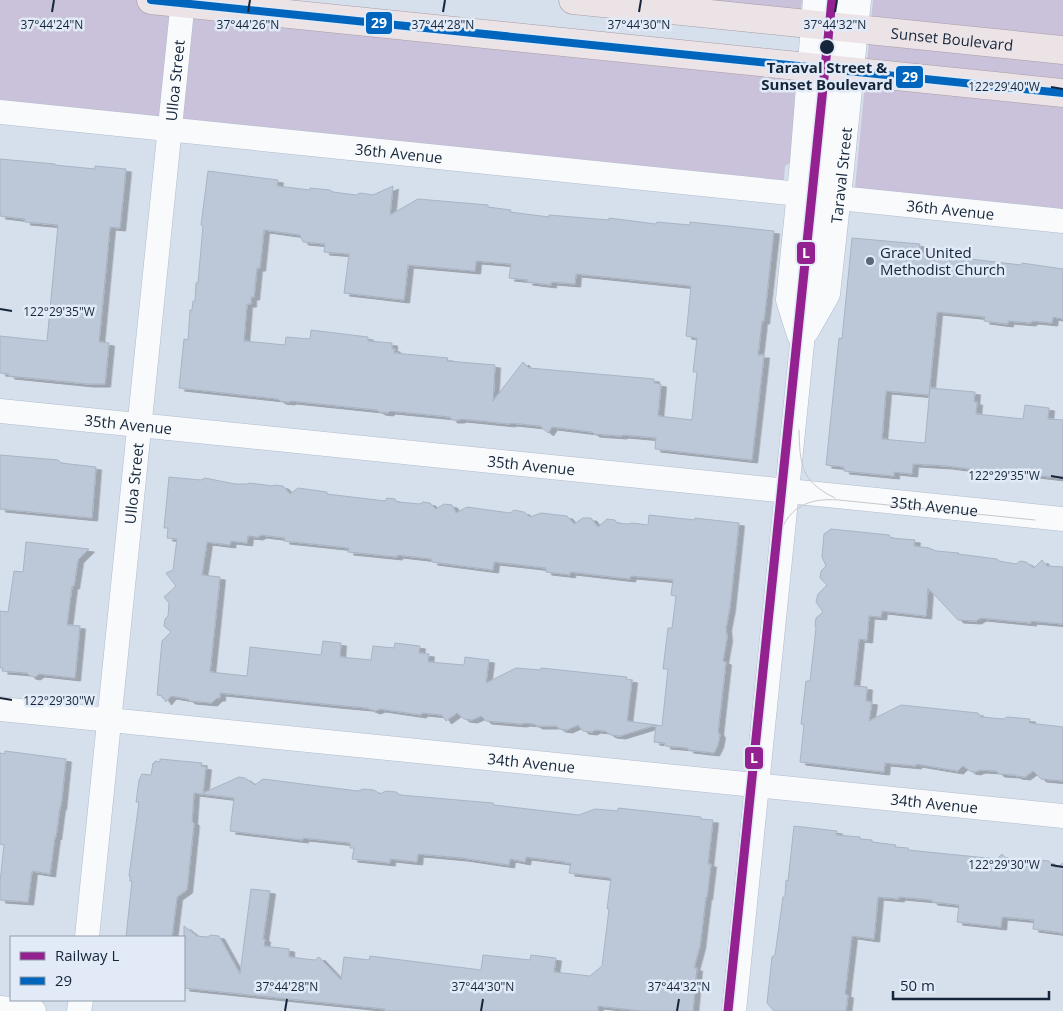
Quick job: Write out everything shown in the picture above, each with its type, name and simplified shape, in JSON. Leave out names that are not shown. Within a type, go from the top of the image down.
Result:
[{"type":"main road","points":[[151,0],[1063,93]]},
{"type":"main road","name":"Sunset Boulevard","points":[[573,0],[830,20],[1063,50]]},
{"type":"street","name":"Taraval Street","points":[[801,344],[828,294],[839,198],[830,69],[830,20],[837,0]]},
{"type":"street","name":"Taraval Street","points":[[830,20],[859,0]]},
{"type":"street","name":"Ulloa Street","points":[[87,936],[182,2]]},
{"type":"street","name":"Taraval Street","points":[[734,1011],[830,69],[830,20]]},
{"type":"street","name":"Taraval Street","points":[[801,344],[788,300],[799,194],[830,69]]},
{"type":"street","name":"36th Avenue","points":[[0,112],[799,194]]},
{"type":"street","name":"36th Avenue","points":[[839,198],[1063,221]]},
{"type":"street","name":"35th Avenue","points":[[0,411],[1063,519]]},
{"type":"street","name":"34th Avenue","points":[[0,709],[1063,816]]},
{"type":"street","points":[[0,1008],[34,1011]]},
{"type":"shaded area","points":[[0,0],[151,0],[796,66],[792,161],[785,166],[783,192],[0,112]]},
{"type":"shaded area","points":[[573,0],[802,0],[800,23]]},
{"type":"shaded area","points":[[873,0],[1063,0],[1063,221],[854,199]]},
{"type":"building","points":[[0,159],[95,169],[95,166],[126,169],[120,228],[110,227],[99,342],[109,343],[105,384],[9,376],[9,374],[0,373],[0,336],[47,341],[58,225],[25,222],[25,219],[0,216]]},
{"type":"building","points":[[208,171],[278,180],[277,186],[310,190],[310,188],[330,190],[356,195],[360,193],[373,195],[393,186],[390,215],[418,199],[488,205],[488,207],[511,210],[510,212],[549,217],[549,215],[609,220],[609,218],[656,224],[657,222],[690,225],[690,222],[774,231],[764,321],[762,321],[758,355],[764,355],[752,460],[655,449],[656,438],[594,434],[592,432],[552,427],[548,433],[540,426],[461,419],[452,420],[450,417],[390,411],[388,413],[377,410],[280,401],[278,399],[179,388],[184,339],[188,340],[190,310],[192,310],[193,301],[195,301],[196,283],[198,283],[203,226],[201,225]],"holes":[[[264,230],[300,235],[303,242],[325,244],[324,252],[349,254],[344,293],[404,300],[408,265],[475,271],[476,261],[511,264],[509,278],[551,285],[551,282],[575,284],[576,274],[691,286],[686,336],[697,338],[693,372],[697,372],[692,420],[658,416],[661,384],[654,383],[654,379],[529,368],[523,362],[493,401],[495,365],[447,361],[448,358],[394,353],[395,349],[392,349],[392,343],[368,341],[368,337],[311,330],[310,339],[286,337],[285,345],[244,341],[247,304],[251,304],[251,297],[254,297],[257,268],[260,268]]]},
{"type":"building","points":[[852,238],[920,244],[919,253],[1063,269],[1063,319],[1053,317],[1052,323],[1008,321],[1008,324],[984,321],[985,317],[937,312],[929,395],[886,391],[882,439],[925,443],[930,388],[975,392],[974,402],[977,402],[976,414],[1023,419],[1025,405],[1049,408],[1048,419],[1063,420],[1063,477],[1008,472],[1008,474],[947,466],[913,464],[912,474],[894,472],[894,476],[844,471],[844,467],[826,465],[839,338],[842,339]]},
{"type":"building","points":[[0,455],[58,460],[61,463],[96,467],[92,518],[0,509]]},
{"type":"building","points":[[169,477],[201,480],[205,478],[235,484],[250,483],[283,486],[290,494],[298,488],[327,492],[327,494],[385,501],[387,498],[395,499],[397,502],[420,504],[423,502],[430,503],[436,509],[444,504],[452,505],[456,513],[467,507],[510,513],[514,510],[524,512],[530,517],[541,513],[567,516],[574,524],[583,518],[591,518],[598,527],[607,519],[615,520],[617,523],[648,525],[649,515],[739,523],[726,628],[727,638],[723,661],[726,662],[718,745],[714,753],[665,746],[665,743],[654,742],[656,725],[620,736],[611,735],[605,731],[583,731],[578,725],[567,730],[556,726],[486,721],[481,716],[472,720],[464,719],[457,713],[446,721],[442,715],[422,713],[421,715],[380,709],[375,711],[367,708],[220,693],[220,698],[217,698],[212,703],[190,701],[171,696],[166,702],[162,696],[157,695],[162,641],[171,632],[164,626],[165,619],[168,616],[169,603],[164,597],[176,586],[166,573],[173,570],[177,539],[167,538],[168,528],[164,528]],"holes":[[[261,535],[285,538],[284,541],[349,548],[348,552],[432,559],[432,562],[493,570],[494,562],[546,568],[546,572],[570,575],[570,572],[630,579],[631,576],[673,580],[671,595],[676,596],[672,628],[668,628],[663,669],[668,669],[662,726],[627,721],[632,680],[626,679],[627,677],[541,668],[541,670],[516,668],[486,683],[489,660],[465,657],[464,665],[428,662],[429,654],[419,653],[420,646],[395,643],[394,648],[373,646],[371,660],[340,657],[341,643],[323,641],[321,655],[250,647],[247,676],[210,672],[220,577],[202,575],[207,542],[230,545],[231,541],[247,543],[248,536],[258,537]]]},
{"type":"building","points":[[831,529],[889,535],[891,538],[915,540],[914,546],[936,551],[997,559],[1016,564],[1020,561],[1026,562],[1034,568],[1042,560],[1047,566],[1063,567],[1063,624],[981,618],[976,621],[958,620],[928,588],[926,616],[882,611],[881,617],[869,616],[867,640],[859,639],[854,686],[867,687],[866,701],[872,702],[869,721],[901,705],[978,713],[981,717],[1030,719],[1029,723],[1063,727],[1063,781],[1041,779],[1033,771],[1025,777],[999,774],[996,771],[980,770],[975,772],[963,766],[958,771],[916,764],[916,766],[885,763],[884,772],[800,762],[804,725],[801,724],[806,681],[810,681],[816,618],[823,612],[816,602],[818,594],[827,585],[820,578],[821,571],[826,566],[822,557],[824,534]]},
{"type":"building","points":[[26,542],[89,549],[78,560],[74,586],[72,586],[67,625],[80,626],[75,678],[39,674],[35,677],[27,673],[2,671],[3,668],[0,668],[0,611],[8,612],[14,571],[23,572]]},
{"type":"building","points":[[5,751],[66,759],[61,807],[50,874],[32,871],[28,902],[0,900],[4,845],[0,844],[0,753],[5,754]]},
{"type":"building","points":[[160,759],[202,763],[201,766],[206,767],[203,793],[239,777],[245,778],[255,785],[263,779],[358,791],[363,789],[374,790],[380,794],[386,791],[396,792],[400,795],[493,803],[494,805],[579,815],[595,809],[618,811],[618,808],[713,820],[708,864],[711,864],[707,897],[700,946],[694,968],[697,968],[693,1011],[642,1011],[598,1006],[598,1011],[385,1011],[385,1009],[185,988],[184,926],[197,936],[219,936],[240,974],[251,889],[270,891],[263,939],[265,939],[264,946],[289,949],[289,957],[315,960],[319,957],[341,980],[344,957],[369,960],[370,956],[481,970],[483,955],[530,960],[531,955],[556,958],[554,972],[590,976],[602,966],[611,878],[569,873],[571,863],[526,857],[525,862],[510,859],[509,865],[418,854],[417,862],[390,859],[390,863],[352,859],[354,848],[350,848],[350,843],[303,838],[303,840],[230,831],[234,798],[194,793],[192,821],[194,823],[187,890],[177,897],[172,936],[126,936],[132,881],[130,881],[129,876],[139,802],[136,802],[139,780],[142,774],[151,775],[155,761],[160,762]]},
{"type":"building","points":[[794,826],[837,831],[836,835],[860,837],[860,839],[872,840],[872,842],[908,848],[908,850],[997,859],[1002,854],[1007,859],[1036,862],[1040,860],[1049,861],[1056,868],[1063,863],[1063,933],[1033,929],[1034,920],[1002,917],[1001,927],[957,922],[959,905],[932,902],[932,900],[878,897],[874,939],[852,936],[845,994],[848,995],[846,1011],[774,1011],[767,1003],[772,957],[775,955],[786,880],[788,881]]},
{"type":"tram line","points":[[799,430],[800,453],[808,478],[823,492],[835,498]]},
{"type":"tram line","points":[[776,548],[779,535],[789,516],[796,509],[815,501],[839,500],[1035,520]]},
{"type":"rail line","name":"L","points":[[728,1011],[832,0]]},
{"type":"transit line","name":"29","points":[[151,0],[1063,93]]},
{"type":"place","name":"Taraval Street & Sunset Boulevard","points":[[827,47]]},
{"type":"place","name":"Grace United Methodist Church","points":[[870,261]]}]
